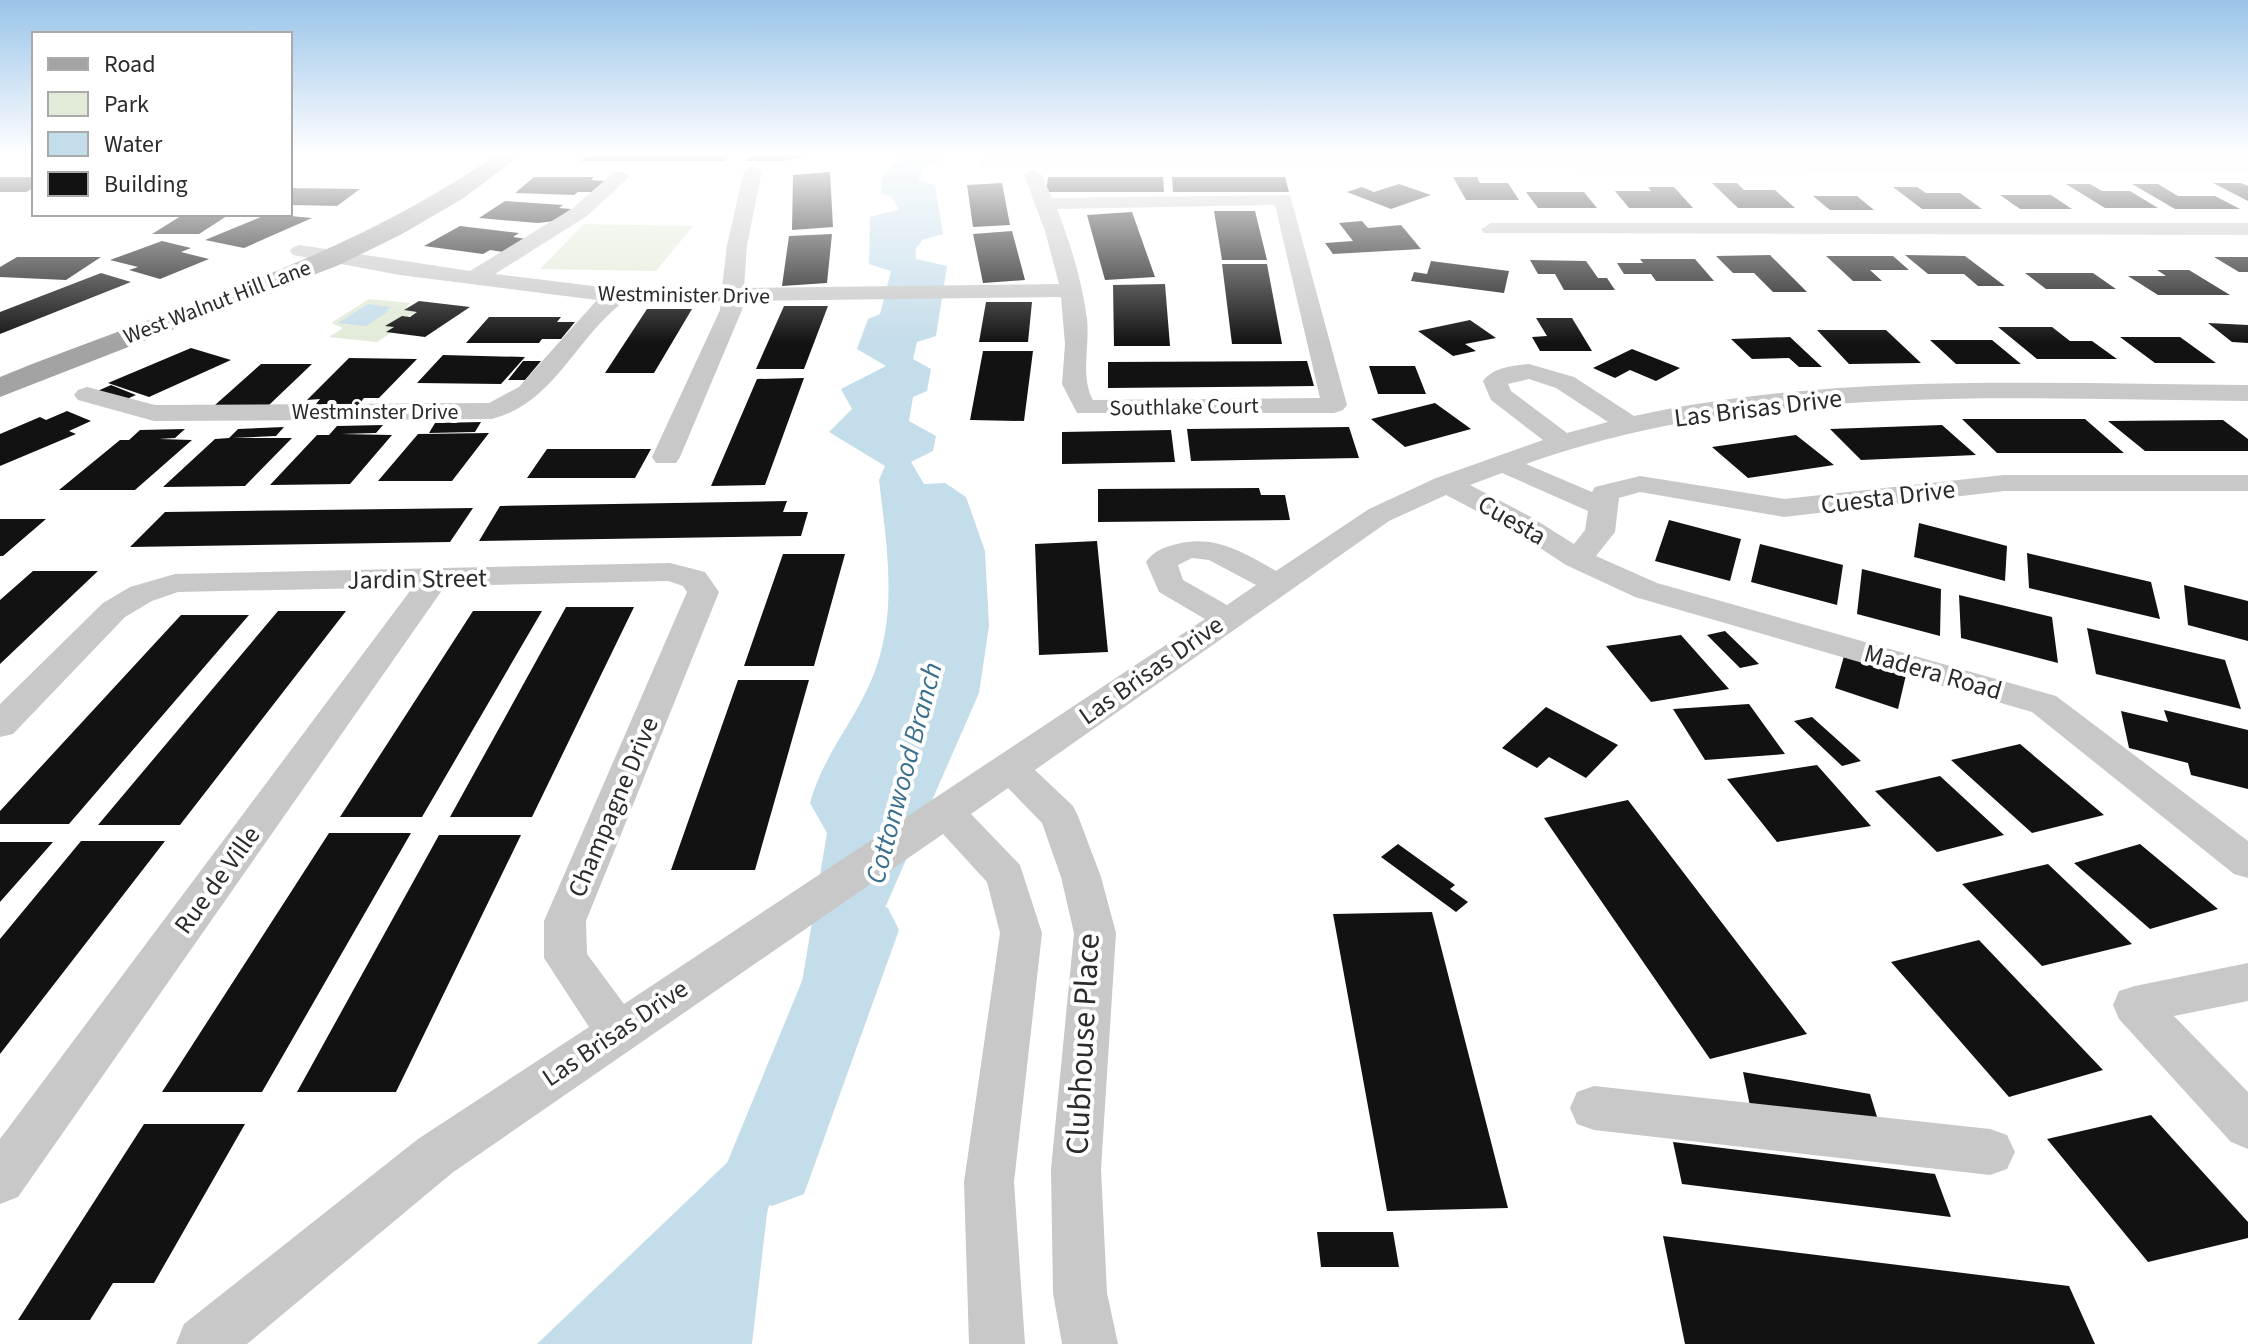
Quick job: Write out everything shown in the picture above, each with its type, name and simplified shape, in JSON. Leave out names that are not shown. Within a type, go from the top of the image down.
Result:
[{"type":"main road","name":"West Walnut Hill Lane","points":[[0,365],[300,251],[369,218]]},
{"type":"main road","name":"West Walnut Hill Lane","points":[[0,388],[330,259],[411,218]]},
{"type":"street","points":[[474,278],[571,218]]},
{"type":"street","points":[[666,457],[731,310],[743,218]]},
{"type":"street","name":"Southlake Court","points":[[1049,218],[1062,251],[1072,290],[1077,346],[1072,369],[1074,392],[1086,408],[1334,405],[1288,218]]},
{"type":"street","points":[[1491,229],[2248,229]]},
{"type":"street","name":"Westminister Drive","points":[[300,251],[330,259],[617,296],[1072,290]]},
{"type":"street","name":"Westminster Drive","points":[[87,395],[154,413],[492,411],[510,407],[527,394],[580,328],[604,304],[617,296]]},
{"type":"street","points":[[1564,443],[1500,395],[1495,381],[1508,372],[1548,374],[1629,425]]},
{"type":"street","name":"Las Brisas Drive","points":[[204,1344],[435,1156],[1011,768],[1379,515],[1446,484],[1564,443],[1629,425],[1726,408],[1820,397],[1928,393],[2248,393]]},
{"type":"street","points":[[1505,463],[1543,485],[1562,502],[1574,520],[1551,529],[1530,529]]},
{"type":"street","name":"Cuesta Drive","points":[[1601,506],[1605,493],[1640,484],[1784,508],[2004,483],[2248,483]]},
{"type":"street","name":"Cuesta","points":[[1446,484],[1530,529],[1577,559]]},
{"type":"street","points":[[1543,485],[1565,489],[1601,506],[1600,532],[1577,559]]},
{"type":"street","points":[[1226,618],[1170,585],[1161,562],[1179,548],[1213,548],[1276,584]]},
{"type":"street","name":"Madera Road","points":[[1577,559],[1646,590],[2044,704],[2248,863]]},
{"type":"street","name":"Jardin Street","points":[[0,725],[114,610],[141,594],[175,583],[434,580],[670,572],[694,579]]},
{"type":"street","name":"Champagne Drive","points":[[617,1031],[566,958],[565,921],[703,592],[694,579]]},
{"type":"street","name":"Rue de Ville","points":[[0,1180],[434,580]]},
{"type":"street","name":"Clubhouse Place","points":[[1011,768],[1059,816],[1081,877],[1095,933],[1076,1169],[1080,1293],[1090,1344]]},
{"type":"street","points":[[945,811],[1006,876],[1021,933],[989,1182],[997,1344]]},
{"type":"street","points":[[2248,982],[2135,1005],[2248,1126]]},
{"type":"street","points":[[1594,1108],[1990,1152]]},
{"type":"green space","points":[[584,224],[693,226],[656,271],[540,269]]},
{"type":"green space","points":[[369,299],[410,303],[405,310],[417,312],[387,325],[394,327],[388,331],[392,332],[377,342],[329,337],[343,328],[331,323]]},
{"type":"water","points":[[870,218],[940,218],[943,234],[915,242],[916,259],[947,266],[936,336],[917,342],[913,359],[931,369],[927,391],[913,397],[909,421],[936,436],[933,451],[911,462],[924,484],[945,483],[966,497],[985,551],[989,626],[979,693],[874,933],[815,1037],[767,1213],[752,1344],[537,1344],[733,1157],[801,988],[827,833],[810,803],[822,771],[871,681],[880,656],[888,607],[887,556],[879,480],[885,466],[829,432],[852,409],[841,389],[886,366],[857,349],[868,319],[880,314],[891,271],[869,264]]},
{"type":"water","points":[[368,304],[391,307],[366,326],[338,323]]},
{"type":"building","points":[[178,218],[224,218],[199,234],[152,234]]},
{"type":"building","points":[[259,218],[312,218],[244,248],[205,240]]},
{"type":"building","points":[[479,218],[559,218],[538,223]]},
{"type":"building","points":[[792,218],[832,218],[833,227],[792,230]]},
{"type":"building","points":[[972,218],[1009,218],[1010,225],[973,227]]},
{"type":"building","points":[[1088,218],[1134,218],[1155,277],[1105,280]]},
{"type":"building","points":[[1215,218],[1257,218],[1267,260],[1222,260]]},
{"type":"building","points":[[1362,221],[1368,228],[1401,225],[1421,249],[1333,254],[1325,243],[1353,241],[1339,223]]},
{"type":"building","points":[[460,226],[519,233],[513,237],[527,239],[503,252],[490,250],[483,254],[424,246]]},
{"type":"building","points":[[1012,231],[1025,280],[983,283],[973,234]]},
{"type":"building","points":[[832,234],[827,283],[782,286],[789,236]]},
{"type":"building","points":[[162,241],[191,248],[181,252],[209,259],[160,279],[129,270],[138,267],[110,260]]},
{"type":"building","points":[[1770,255],[1807,292],[1773,292],[1754,273],[1733,273],[1716,256]]},
{"type":"building","points":[[1905,255],[1965,256],[2005,286],[1978,286],[1964,274],[1928,274]]},
{"type":"building","points":[[1826,256],[1893,256],[1909,270],[1870,270],[1882,281],[1853,281]]},
{"type":"building","points":[[17,257],[101,257],[66,280],[0,277],[0,267]]},
{"type":"building","points":[[2214,257],[2248,257],[2248,272],[2239,272]]},
{"type":"building","points":[[1640,259],[1695,259],[1714,281],[1656,281],[1651,274],[1624,274],[1617,263],[1643,263]]},
{"type":"building","points":[[1530,260],[1586,261],[1598,278],[1607,278],[1615,290],[1564,290],[1555,274],[1538,274]]},
{"type":"building","points":[[1431,261],[1509,271],[1504,293],[1411,281],[1414,272],[1427,274]]},
{"type":"building","points":[[1222,264],[1267,264],[1282,344],[1232,344]]},
{"type":"building","points":[[2157,270],[2189,270],[2230,295],[2158,295],[2128,276],[2166,276]]},
{"type":"building","points":[[101,273],[131,282],[0,334],[0,312]]},
{"type":"building","points":[[2025,273],[2093,273],[2116,289],[2046,289]]},
{"type":"building","points":[[1165,284],[1170,346],[1114,346],[1113,285]]},
{"type":"building","points":[[419,301],[470,307],[425,337],[386,332],[394,327],[385,326],[417,312],[404,310]]},
{"type":"building","points":[[986,302],[1032,302],[1028,342],[979,342]]},
{"type":"building","points":[[784,306],[828,306],[804,369],[756,369]]},
{"type":"building","points":[[647,309],[692,309],[654,373],[605,373]]},
{"type":"building","points":[[489,317],[561,317],[557,322],[575,322],[561,339],[542,339],[539,343],[466,343]]},
{"type":"building","points":[[1536,318],[1572,318],[1592,351],[1540,351],[1532,337],[1547,336]]},
{"type":"building","points":[[1470,320],[1496,338],[1465,344],[1476,351],[1453,356],[1418,331]]},
{"type":"building","points":[[2208,323],[2248,325],[2248,343],[2232,342]]},
{"type":"building","points":[[1998,327],[2052,327],[2070,341],[2092,341],[2117,359],[2037,359]]},
{"type":"building","points":[[1817,330],[1886,330],[1921,363],[1849,364]]},
{"type":"building","points":[[1790,337],[1822,367],[1799,367],[1789,358],[1752,359],[1731,339]]},
{"type":"building","points":[[2120,337],[2180,337],[2216,363],[2155,363]]},
{"type":"building","points":[[1930,340],[1992,340],[2021,364],[1956,364]]},
{"type":"building","points":[[191,348],[231,360],[149,397],[108,383]]},
{"type":"building","points":[[1632,349],[1680,368],[1656,381],[1630,370],[1615,378],[1593,368]]},
{"type":"building","points":[[983,351],[1033,351],[1024,421],[970,420]]},
{"type":"building","points":[[443,355],[525,357],[501,384],[417,383]]},
{"type":"building","points":[[349,358],[417,359],[379,398],[364,398],[356,408],[312,409],[320,399],[307,400]]},
{"type":"building","points":[[523,361],[541,361],[525,380],[508,380]]},
{"type":"building","points":[[1307,361],[1314,386],[1108,388],[1108,362]]},
{"type":"building","points":[[261,364],[312,364],[269,405],[215,405]]},
{"type":"building","points":[[1369,366],[1415,366],[1426,394],[1378,394]]},
{"type":"building","points":[[804,378],[765,485],[711,486],[757,379]]},
{"type":"building","points":[[111,385],[136,395],[118,403],[93,393]]},
{"type":"building","points":[[1435,403],[1471,429],[1405,447],[1371,419]]},
{"type":"building","points":[[67,411],[91,421],[69,431],[76,434],[0,466],[0,434],[40,417],[46,420]]},
{"type":"building","points":[[1962,419],[2085,419],[2124,453],[1997,453]]},
{"type":"building","points":[[2223,420],[2248,439],[2248,451],[2145,451],[2108,421]]},
{"type":"building","points":[[481,422],[475,432],[429,433],[435,423]]},
{"type":"building","points":[[383,425],[376,433],[341,434],[392,435],[350,484],[270,485],[317,435],[329,435],[337,426]]},
{"type":"building","points":[[1942,425],[1976,455],[1861,460],[1830,429]]},
{"type":"building","points":[[284,427],[276,436],[232,438],[292,438],[245,486],[163,487],[215,439],[229,438],[238,429]]},
{"type":"building","points":[[1349,427],[1359,458],[1191,461],[1187,429]]},
{"type":"building","points":[[185,429],[175,438],[159,439],[192,440],[135,490],[59,490],[120,440],[129,440],[140,430]]},
{"type":"building","points":[[1171,430],[1175,462],[1062,464],[1062,432]]},
{"type":"building","points":[[489,433],[452,481],[378,481],[418,434]]},
{"type":"building","points":[[1796,435],[1834,465],[1748,478],[1712,447]]},
{"type":"building","points":[[547,449],[651,449],[635,478],[527,478]]},
{"type":"building","points":[[1259,488],[1261,495],[1285,495],[1290,520],[1098,522],[1098,489]]},
{"type":"building","points":[[787,501],[783,512],[808,512],[801,536],[479,541],[500,506]]},
{"type":"building","points":[[473,508],[450,542],[130,547],[165,512]]},
{"type":"building","points":[[0,519],[46,519],[0,556]]},
{"type":"building","points":[[1669,520],[1741,539],[1730,581],[1655,561]]},
{"type":"building","points":[[1919,523],[2007,546],[2005,581],[1914,557]]},
{"type":"building","points":[[1097,541],[1108,652],[1039,655],[1035,544]]},
{"type":"building","points":[[1760,544],[1843,565],[1837,605],[1751,582]]},
{"type":"building","points":[[2027,553],[2151,582],[2160,619],[2029,588]]},
{"type":"building","points":[[783,554],[845,554],[814,666],[744,666]]},
{"type":"building","points":[[1862,569],[1941,589],[1940,636],[1857,614]]},
{"type":"building","points":[[33,571],[98,571],[0,664],[0,600]]},
{"type":"building","points":[[2184,585],[2248,601],[2248,641],[2188,625]]},
{"type":"building","points":[[1959,595],[2052,617],[2058,663],[1961,638]]},
{"type":"building","points":[[566,607],[634,607],[532,817],[450,817]]},
{"type":"building","points":[[278,611],[346,611],[180,825],[98,825]]},
{"type":"building","points":[[473,611],[542,611],[422,817],[340,817]]},
{"type":"building","points":[[181,615],[249,615],[69,824],[0,824],[0,811]]},
{"type":"building","points":[[2087,628],[2225,660],[2241,709],[2096,674]]},
{"type":"building","points":[[1725,631],[1759,664],[1740,668],[1707,635]]},
{"type":"building","points":[[1681,635],[1729,689],[1651,702],[1606,646]]},
{"type":"building","points":[[1844,656],[1906,675],[1898,709],[1835,688]]},
{"type":"building","points":[[738,680],[809,680],[755,870],[671,870]]},
{"type":"building","points":[[1749,704],[1785,754],[1705,760],[1673,709]]},
{"type":"building","points":[[1546,707],[1618,745],[1586,778],[1549,757],[1537,768],[1502,748]]},
{"type":"building","points":[[2164,710],[2248,730],[2248,789],[2191,775],[2188,763],[2129,748],[2121,711],[2168,722]]},
{"type":"building","points":[[1812,717],[1861,761],[1842,766],[1794,721]]},
{"type":"building","points":[[2020,744],[2104,815],[2032,833],[1951,760]]},
{"type":"building","points":[[1817,765],[1871,826],[1777,842],[1727,779]]},
{"type":"building","points":[[1940,776],[2004,835],[1937,852],[1875,791]]},
{"type":"building","points":[[1628,800],[1807,1034],[1710,1059],[1544,818]]},
{"type":"building","points":[[329,833],[411,833],[262,1092],[162,1092]]},
{"type":"building","points":[[439,835],[521,835],[396,1092],[297,1092]]},
{"type":"building","points":[[81,841],[165,841],[0,1054],[0,939]]},
{"type":"building","points":[[0,842],[53,842],[0,902]]},
{"type":"building","points":[[1398,844],[1455,885],[1450,889],[1468,902],[1456,912],[1381,857]]},
{"type":"building","points":[[2140,844],[2218,909],[2150,929],[2074,863]]},
{"type":"building","points":[[2048,864],[2132,944],[2042,966],[1962,884]]},
{"type":"building","points":[[1432,912],[1508,1208],[1387,1211],[1333,914]]},
{"type":"building","points":[[1979,940],[2103,1070],[2009,1097],[1891,962]]},
{"type":"building","points":[[1743,1072],[1870,1094],[1881,1130],[1750,1106]]},
{"type":"building","points":[[2151,1115],[2248,1222],[2248,1238],[2148,1262],[2047,1139]]},
{"type":"building","points":[[144,1124],[245,1124],[154,1283],[113,1283],[90,1320],[18,1320]]},
{"type":"building","points":[[1673,1142],[1935,1174],[1951,1217],[1682,1184]]},
{"type":"building","points":[[1317,1232],[1393,1232],[1399,1267],[1321,1267]]},
{"type":"building","points":[[1663,1236],[2069,1286],[2095,1344],[1685,1344]]},
{"type":"waterway","name":"Cottonwood Branch","points":[[899,246],[920,218]]},
{"type":"waterway","name":"Cottonwood Branch","points":[[772,1163],[861,930]]}]
